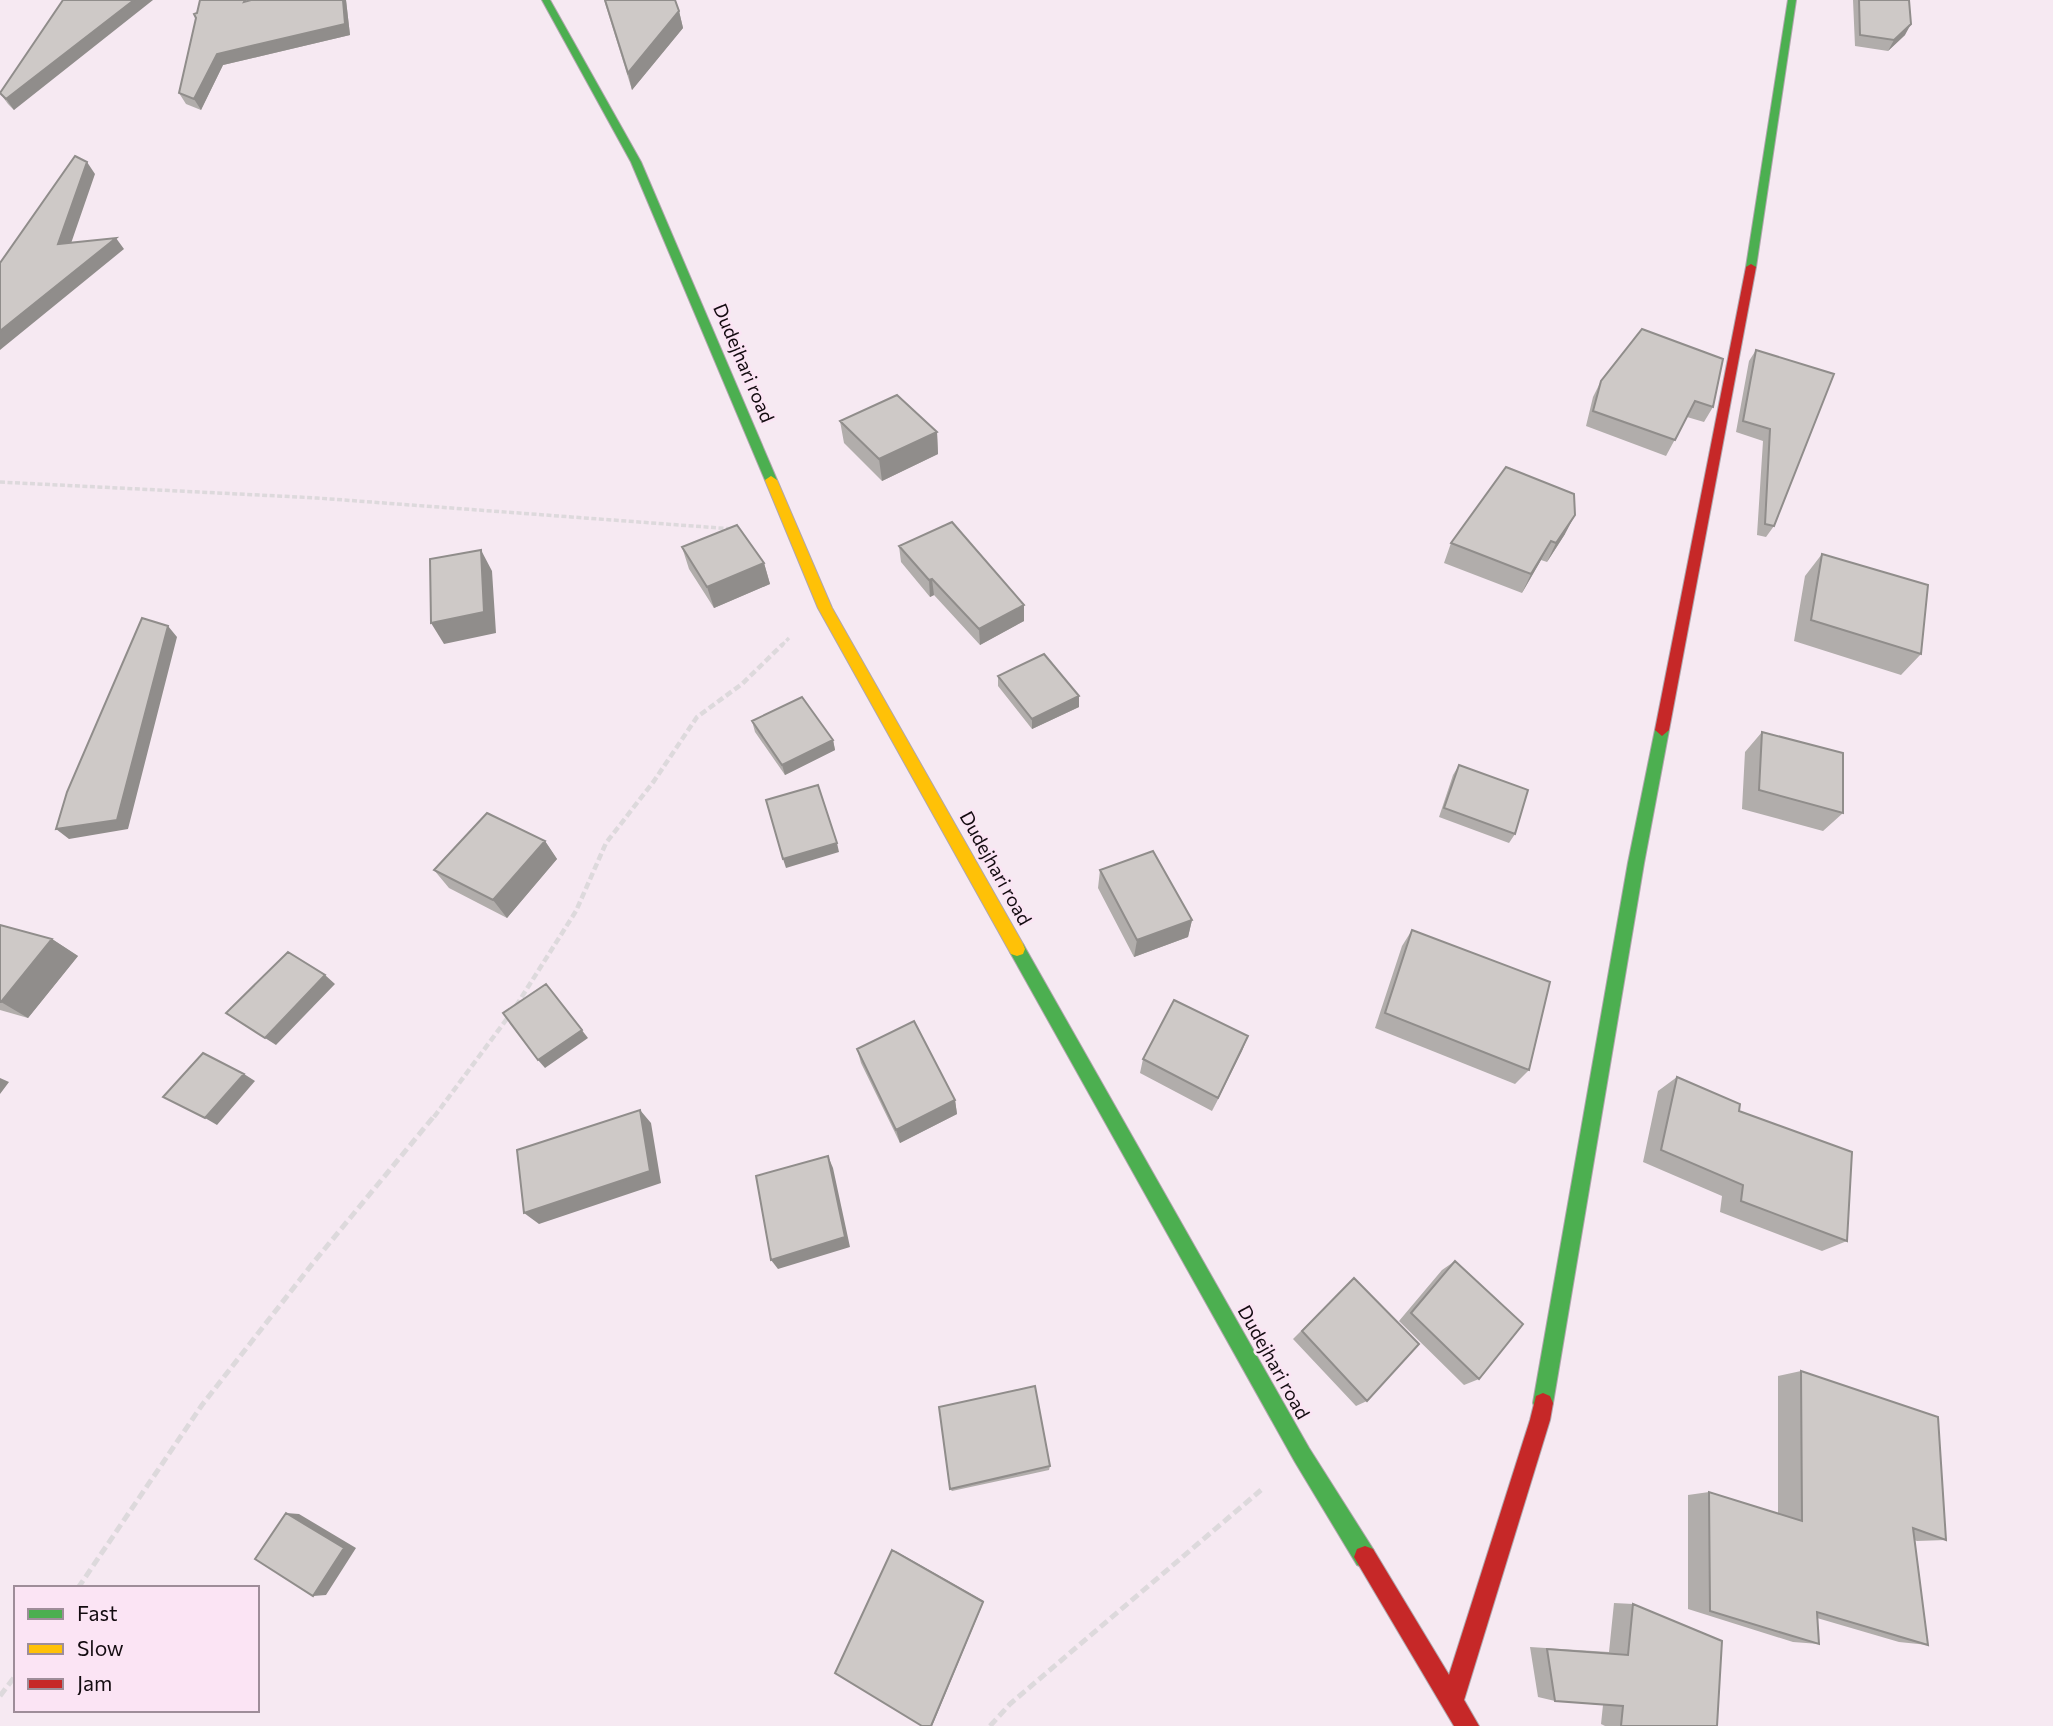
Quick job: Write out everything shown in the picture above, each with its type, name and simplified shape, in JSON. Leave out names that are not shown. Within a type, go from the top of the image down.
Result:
[{"type":"street","name":"Dudejhari road","points":[[546,0],[636,162],[825,608],[1302,1455],[1453,1700],[1466,1726]]},
{"type":"street","points":[[1453,1700],[1540,1420],[1636,863],[1760,221],[1792,0]]},
{"type":"path","points":[[0,482],[317,498],[794,533]]},
{"type":"path","points":[[79,1586],[202,1405],[313,1263],[425,1129],[514,1010],[576,911],[606,843],[654,781],[697,717],[742,684],[808,618],[825,608]]},
{"type":"path","points":[[990,1726],[1010,1704],[1302,1455]]},
{"type":"path","points":[[0,1696],[14,1678]]},
{"type":"building","points":[[63,0],[134,0],[6,99],[0,93]]},
{"type":"building","points":[[200,0],[343,0],[345,24],[217,54],[194,99],[179,93],[196,18],[194,14],[197,13]]},
{"type":"building","points":[[605,0],[675,0],[679,11],[628,73]]},
{"type":"building","points":[[1859,0],[1909,0],[1911,24],[1894,40],[1860,35]]},
{"type":"building","points":[[75,156],[87,162],[58,244],[116,238],[0,331],[0,263]]},
{"type":"building","points":[[1642,329],[1723,359],[1713,407],[1695,401],[1675,440],[1593,411],[1601,381]]},
{"type":"building","points":[[1756,350],[1834,374],[1774,526],[1765,524],[1770,429],[1743,421]]},
{"type":"building","points":[[897,395],[937,432],[879,459],[840,421]]},
{"type":"building","points":[[1506,467],[1574,494],[1575,515],[1556,543],[1551,541],[1531,574],[1451,543]]},
{"type":"building","points":[[952,522],[1024,605],[979,629],[899,546]]},
{"type":"building","points":[[737,525],[764,563],[707,587],[682,547]]},
{"type":"building","points":[[481,550],[484,612],[431,623],[430,559]]},
{"type":"building","points":[[1822,554],[1928,585],[1921,654],[1811,620]]},
{"type":"building","points":[[142,618],[168,626],[117,820],[56,829],[67,792]]},
{"type":"building","points":[[1044,654],[1079,696],[1032,719],[998,676]]},
{"type":"building","points":[[802,697],[833,740],[782,765],[752,721]]},
{"type":"building","points":[[1762,732],[1843,753],[1843,813],[1759,790]]},
{"type":"building","points":[[1459,765],[1528,790],[1515,834],[1444,808]]},
{"type":"building","points":[[818,785],[837,843],[783,859],[766,800]]},
{"type":"building","points":[[487,813],[545,841],[493,900],[434,870]]},
{"type":"building","points":[[1153,851],[1192,920],[1137,940],[1100,870]]},
{"type":"building","points":[[0,925],[52,939],[1,1002],[0,1002]]},
{"type":"building","points":[[1412,930],[1550,982],[1529,1070],[1385,1013]]},
{"type":"building","points":[[288,952],[325,975],[265,1038],[226,1013]]},
{"type":"building","points":[[546,984],[582,1030],[538,1060],[503,1013]]},
{"type":"building","points":[[1174,1000],[1248,1036],[1218,1098],[1143,1059]]},
{"type":"building","points":[[914,1021],[955,1100],[896,1130],[857,1049]]},
{"type":"building","points":[[203,1053],[244,1074],[205,1118],[163,1097]]},
{"type":"building","points":[[1677,1077],[1740,1104],[1739,1111],[1852,1152],[1847,1241],[1741,1201],[1743,1185],[1661,1150]]},
{"type":"building","points":[[640,1110],[650,1171],[524,1213],[517,1150]]},
{"type":"building","points":[[828,1156],[845,1237],[771,1260],[756,1176]]},
{"type":"building","points":[[1455,1261],[1523,1324],[1479,1379],[1411,1313]]},
{"type":"building","points":[[1354,1278],[1419,1344],[1367,1401],[1302,1331]]},
{"type":"building","points":[[1801,1371],[1938,1417],[1946,1540],[1913,1528],[1928,1645],[1817,1612],[1819,1644],[1710,1611],[1709,1492],[1802,1521]]},
{"type":"building","points":[[1035,1386],[1050,1466],[950,1489],[939,1407]]},
{"type":"building","points":[[286,1513],[344,1548],[313,1596],[255,1559]]},
{"type":"building","points":[[892,1550],[983,1602],[931,1726],[922,1726],[835,1673]]},
{"type":"building","points":[[1633,1604],[1722,1641],[1717,1726],[1621,1726],[1623,1706],[1555,1701],[1547,1649],[1628,1655]]},
{"type":"traffic: fast","points":[[546,0],[636,162],[771,480]]},
{"type":"traffic: fast","points":[[1751,267],[1792,0]]},
{"type":"traffic: fast","points":[[1543,1403],[1636,863],[1662,730]]},
{"type":"traffic: fast","points":[[1017,949],[1302,1455],[1365,1557]]},
{"type":"traffic: slow","points":[[771,480],[825,608],[1017,949]]},
{"type":"traffic: jam","points":[[1662,730],[1751,267]]},
{"type":"traffic: jam","points":[[1453,1700],[1543,1403]]},
{"type":"traffic: jam","points":[[1365,1557],[1467,1726]]}]
